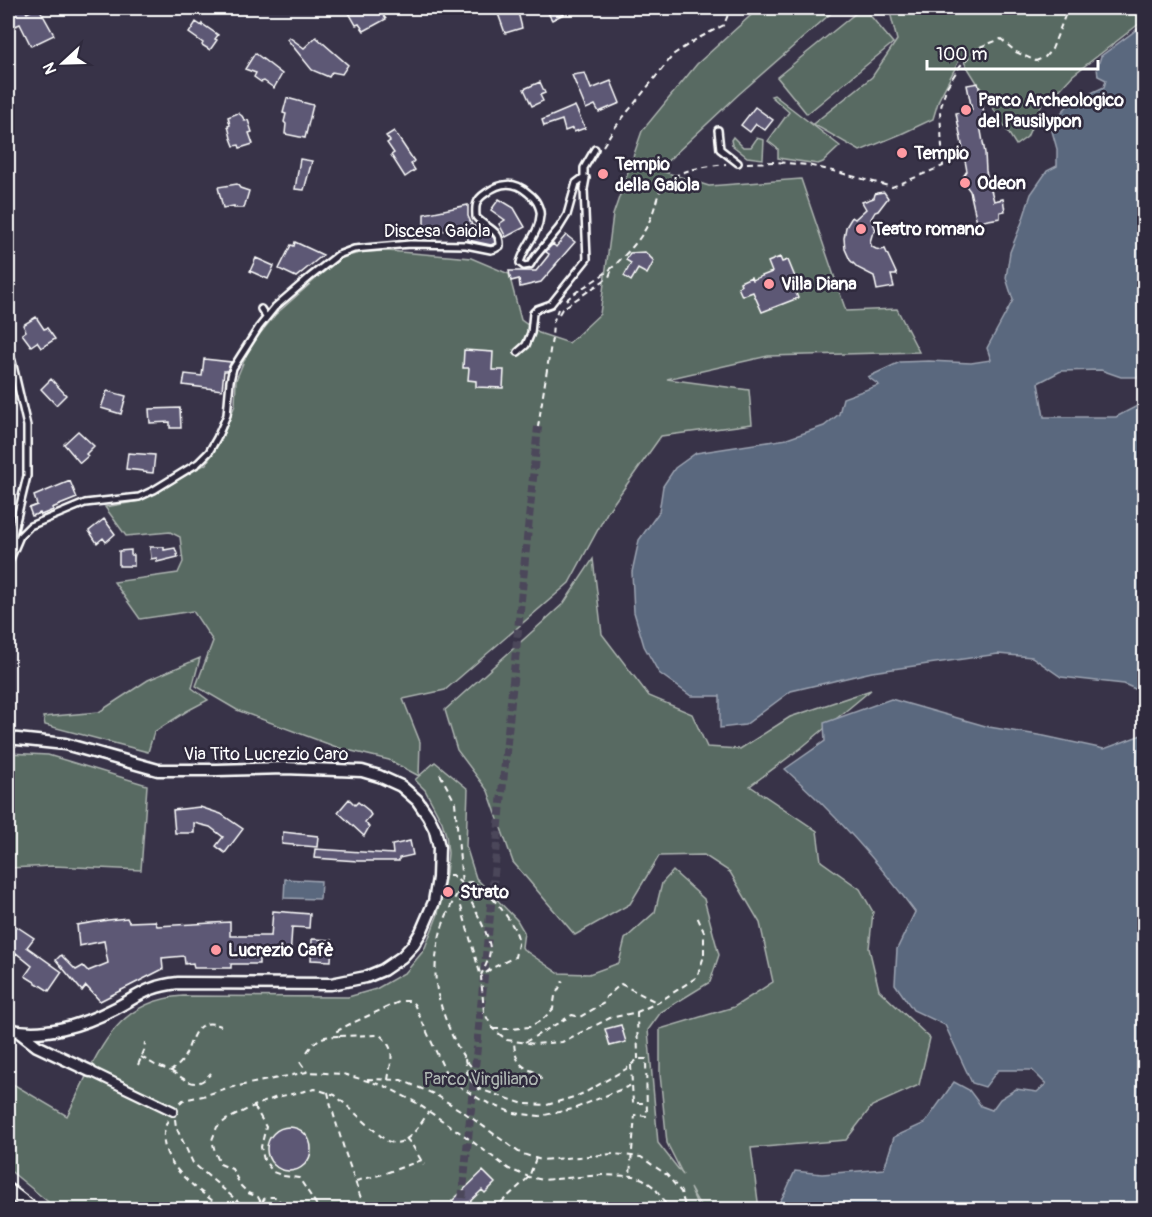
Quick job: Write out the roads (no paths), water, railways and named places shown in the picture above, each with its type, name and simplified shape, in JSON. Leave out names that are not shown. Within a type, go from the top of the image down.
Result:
[{"type":"street","name":"Via Tito Lucrezio Caro","points":[[8,738],[65,744],[158,770],[285,768],[362,771],[401,786],[417,800],[435,830],[439,847],[438,878],[434,902],[424,926],[413,945],[402,957],[383,970],[366,977],[331,984],[177,983],[161,985],[143,991],[117,1007],[81,1023],[41,1031],[20,1032]]},
{"type":"street","points":[[8,1029],[20,1032],[38,1046],[173,1110]]},
{"type":"street","points":[[8,1190],[34,1209]]},
{"type":"lane","points":[[718,130],[720,149],[738,163]]},
{"type":"lane","points":[[518,352],[526,345],[531,333],[533,314],[537,309],[551,304],[587,259],[584,168],[598,150]]},
{"type":"lane","name":"Discesa Gaiola","points":[[8,564],[20,536],[30,526],[85,502],[131,499],[146,495],[203,458],[213,446],[227,415],[233,368],[248,342],[275,307],[338,255],[354,249],[410,244],[466,245],[495,249],[500,246],[499,236],[476,217],[477,203],[493,188],[514,184],[535,199],[540,211],[535,235],[520,263],[524,266],[530,265],[567,215],[576,183],[584,177]]},
{"type":"lane","points":[[261,309],[266,317]]},
{"type":"lane","points":[[8,351],[27,426],[27,476],[13,534],[15,547]]},
{"type":"water","points":[[1144,26],[1144,377],[1121,377],[1101,370],[1061,371],[1038,383],[1044,417],[1116,417],[1141,404],[1144,405],[1144,693],[1124,684],[1061,677],[1032,657],[998,654],[872,672],[791,691],[745,725],[720,728],[720,696],[691,696],[659,673],[644,646],[634,612],[632,572],[639,540],[659,512],[663,486],[675,468],[696,453],[787,439],[824,426],[839,414],[843,398],[879,385],[868,377],[900,362],[971,363],[991,360],[987,348],[1013,300],[1006,278],[1010,252],[1031,194],[1047,171],[1057,166],[1057,149],[1052,131],[1056,119],[1070,103],[1104,87],[1106,80],[1098,76],[1097,68],[1101,56]]},
{"type":"water","points":[[891,699],[989,727],[1104,749],[1144,734],[1144,1209],[775,1209],[795,1171],[822,1174],[884,1169],[894,1137],[925,1123],[954,1082],[969,1090],[981,1106],[992,1110],[1000,1099],[1016,1089],[1037,1092],[1046,1084],[1032,1070],[998,1070],[985,1087],[972,1083],[945,1025],[913,1010],[895,984],[897,949],[915,912],[854,837],[785,769],[825,741],[824,723]]},
{"type":"water","points":[[285,879],[321,881],[320,899],[284,898]]},
{"type":"tunnel","points":[[461,1210],[538,427]]},
{"type":"place","name":"Parco Archeologico del Pausilypon","points":[[966,110]]},
{"type":"place","name":"Tempio","points":[[902,153]]},
{"type":"place","name":"Tempio della Gaiola","points":[[603,174]]},
{"type":"place","name":"Odeon","points":[[965,183]]},
{"type":"place","name":"Teatro romano","points":[[861,229]]},
{"type":"place","name":"Villa Diana","points":[[769,284]]},
{"type":"place","name":"Strato","points":[[448,892]]},
{"type":"place","name":"Lucrezio Cafè","points":[[216,950]]},
{"type":"park label","name":"Parco Virgiliano","points":[[481,1079]]}]
